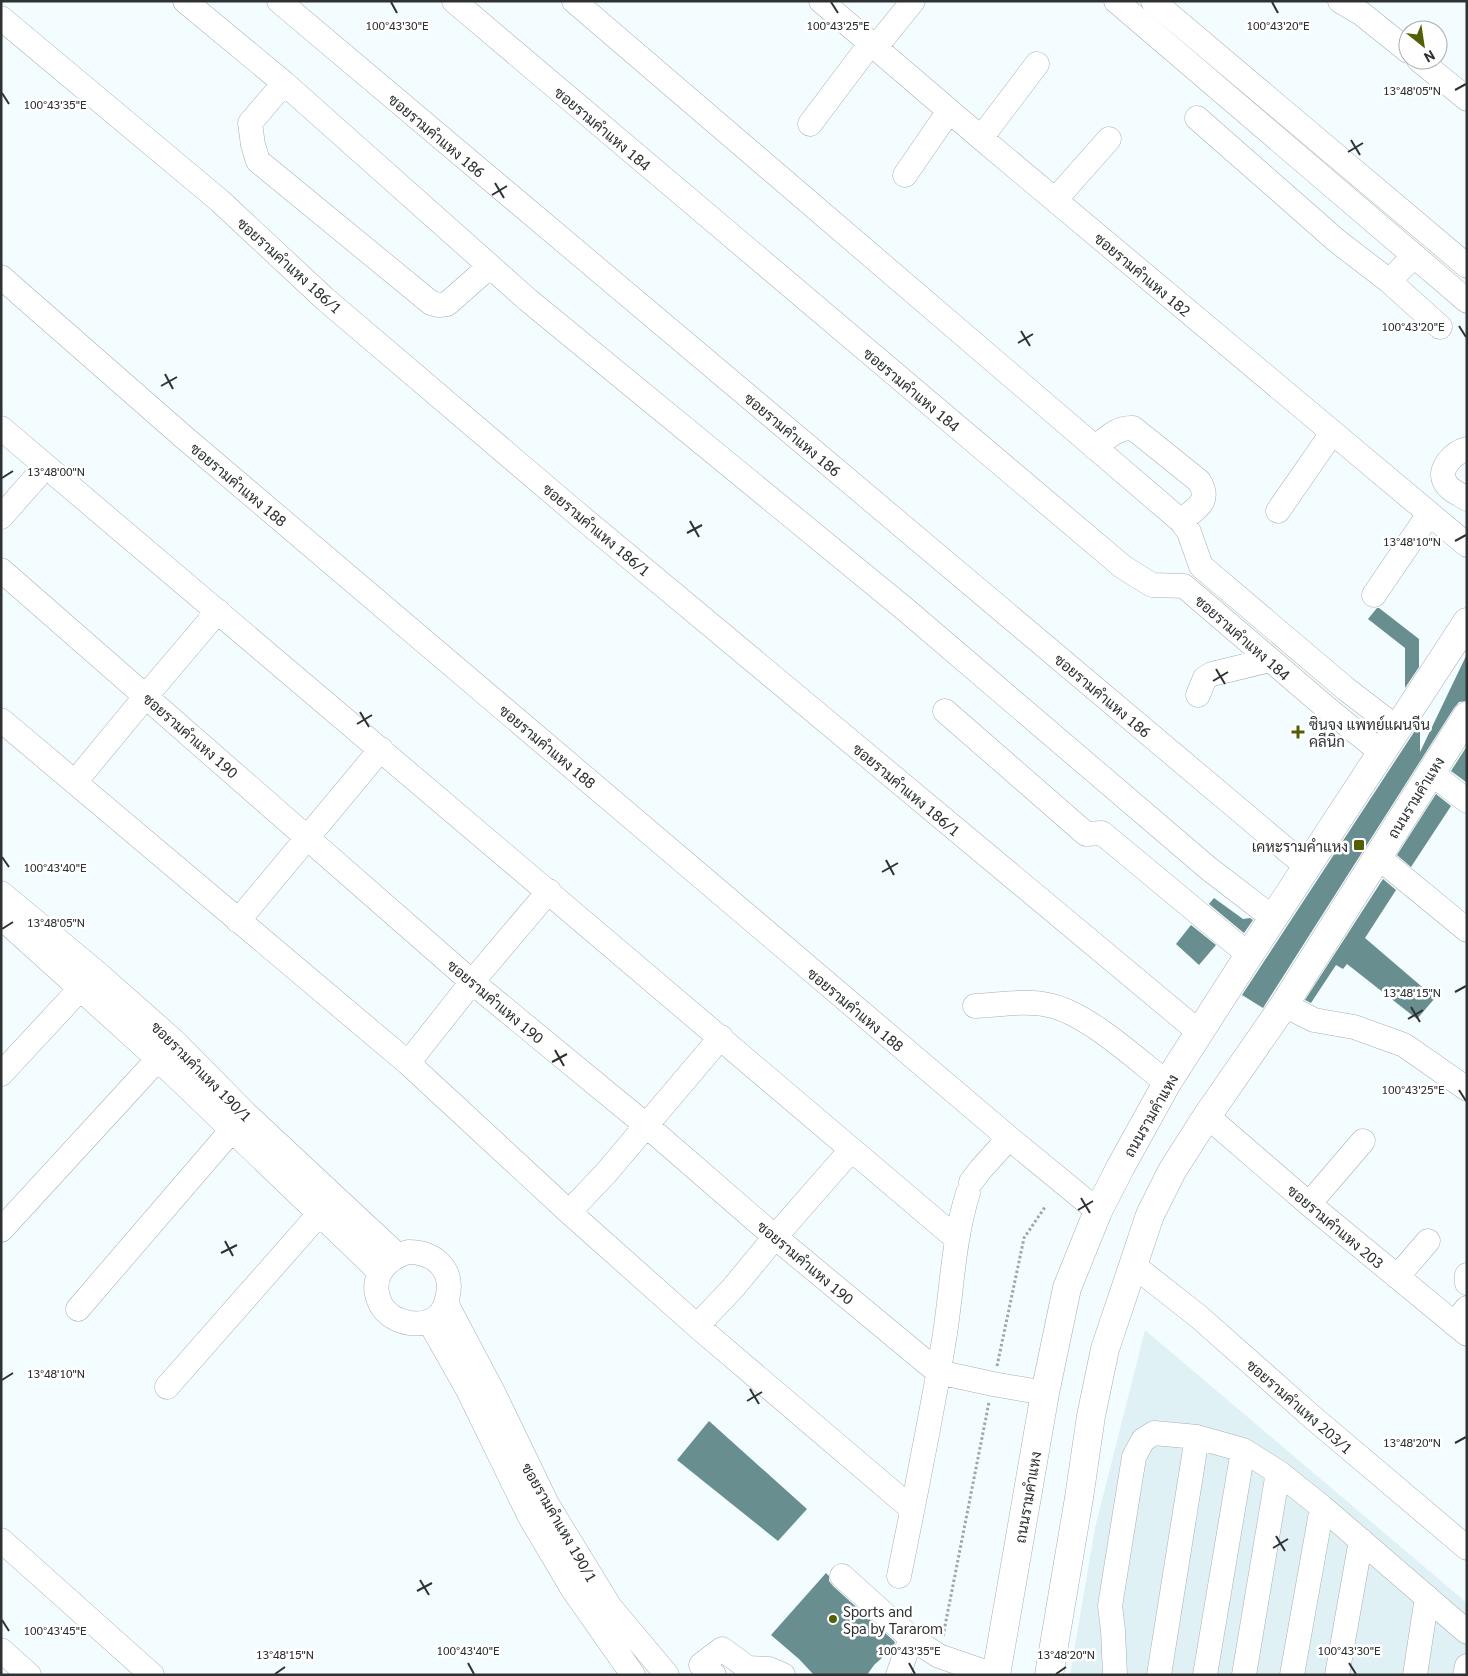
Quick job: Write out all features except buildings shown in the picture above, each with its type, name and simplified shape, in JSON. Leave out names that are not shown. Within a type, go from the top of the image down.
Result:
[{"type":"main road","name":"ถนนรามคำแหง","points":[[995,1675],[1045,1392],[1067,1288],[1098,1211],[1167,1083],[1467,622]]},
{"type":"main road","name":"ถนนรามคำแหง","points":[[1049,1675],[1091,1416],[1105,1348],[1150,1215],[1172,1171],[1207,1116],[1284,1005],[1467,716]]},
{"type":"street","points":[[185,1],[284,83],[489,267],[906,610],[1201,861],[1273,918]]},
{"type":"street","name":"ซอยรามคำแหง 186","points":[[279,1],[1307,867]]},
{"type":"street","name":"ซอยรามคำแหง 184","points":[[454,1],[1123,567],[1152,585],[1184,586],[1329,710],[1382,752]]},
{"type":"street","points":[[574,1],[1181,521],[1189,532],[1201,566],[1184,586]]},
{"type":"street","name":"ซอยรามคำแหง 182","points":[[821,1],[981,138],[1467,545]]},
{"type":"street","points":[[810,124],[873,45],[913,1]]},
{"type":"street","points":[[1116,1],[1467,301]]},
{"type":"street","points":[[1153,1],[1467,266]]},
{"type":"street","points":[[1340,1],[1362,14],[1398,43]]},
{"type":"street","name":"ซอยรามคำแหง 186/1","points":[[1,18],[220,201],[325,299],[574,511],[1199,1032]]},
{"type":"street","points":[[981,138],[1037,64]]},
{"type":"street","points":[[1431,70],[1467,100]]},
{"type":"street","points":[[284,83],[250,123],[252,145],[258,161],[431,303],[447,304],[489,267]]},
{"type":"street","points":[[905,175],[949,111]]},
{"type":"street","points":[[1197,118],[1337,242],[1389,281],[1440,326]]},
{"type":"street","points":[[1055,200],[1109,139]]},
{"type":"street","points":[[1389,281],[1414,256]]},
{"type":"street","name":"ซอยรามคำแหง 188","points":[[1,278],[193,445],[1009,1138],[1098,1211]]},
{"type":"street","points":[[1,428],[957,1239]]},
{"type":"street","points":[[1095,448],[1118,430],[1133,428],[1199,481],[1205,490],[1206,496],[1203,503],[1181,521]]},
{"type":"street","points":[[1278,511],[1332,433]]},
{"type":"street","points":[[1467,449],[1459,451],[1449,460],[1443,473],[1444,481],[1450,488],[1467,499]]},
{"type":"street","points":[[1,517],[46,466]]},
{"type":"street","points":[[1374,595],[1429,514]]},
{"type":"street","name":"ซอยรามคำแหง 184","points":[[1201,566],[1346,689],[1398,729]]},
{"type":"street","name":"ซอยรามคำแหง 190","points":[[1,570],[472,982],[648,1126],[775,1237],[938,1372],[993,1384],[1045,1392]]},
{"type":"street","points":[[75,782],[218,611]]},
{"type":"street","points":[[1198,695],[1205,678],[1212,674],[1274,663],[1294,645]]},
{"type":"street","points":[[945,711],[1086,834],[1102,833],[1249,955]]},
{"type":"street","points":[[1,720],[408,1063],[569,1212],[697,1326],[912,1509]]},
{"type":"street","points":[[238,921],[381,749]]},
{"type":"street","points":[[1430,772],[1467,801]]},
{"type":"street","points":[[1378,857],[1467,930]]},
{"type":"street","points":[[408,1063],[472,982],[549,891]]},
{"type":"street","name":"ซอยรามคำแหง 190/1","points":[[1,893],[96,972],[174,1041],[239,1122],[320,1213],[380,1272]]},
{"type":"street","name":"ซอยรามคำแหง 190/1","points":[[3,921],[158,1059],[239,1122],[397,1255]]},
{"type":"street","points":[[1,1074],[80,988]]},
{"type":"street","points":[[975,1006],[1041,1004],[1072,1013],[1096,1028],[1167,1083]]},
{"type":"street","points":[[1284,1005],[1314,1020],[1354,1027],[1404,1045],[1467,1089]]},
{"type":"street","points":[[569,1212],[648,1126],[721,1037]]},
{"type":"street","points":[[1,1230],[158,1059]]},
{"type":"street","name":"ซอยรามคำแหง 203","points":[[1207,1116],[1397,1277],[1463,1322]]},
{"type":"street","points":[[78,1309],[239,1122]]},
{"type":"street","points":[[899,1576],[938,1372],[957,1239],[970,1187],[981,1168],[1009,1138]]},
{"type":"street","points":[[1309,1204],[1363,1141]]},
{"type":"street","points":[[697,1326],[733,1288],[851,1150]]},
{"type":"street","points":[[167,1387],[320,1213]]},
{"type":"street","points":[[1397,1277],[1428,1241]]},
{"type":"street","points":[[408,1252],[430,1255],[439,1262],[445,1271],[448,1281],[449,1292],[441,1312],[429,1321],[413,1323],[395,1319],[382,1306],[378,1298],[377,1280],[380,1272],[387,1262],[397,1255],[408,1252]]},
{"type":"street","name":"ซอยรามคำแหง 203/1","points":[[1130,1272],[1304,1410],[1467,1548]]},
{"type":"street","points":[[1467,1275],[1467,1283]]},
{"type":"street","name":"ซอยรามคำแหง 190/1","points":[[446,1303],[494,1394],[508,1451],[530,1517],[572,1588],[633,1675]]},
{"type":"street","name":"ซอยรามคำแหง 190/1","points":[[429,1321],[467,1388],[508,1451],[547,1504],[610,1607],[666,1675]]},
{"type":"street","name":"ซอยรามคำแหง 203/1","points":[[1194,1321],[1315,1438]]},
{"type":"street","points":[[1114,1675],[1113,1630],[1110,1606],[1134,1457],[1143,1440],[1154,1433],[1197,1438],[1243,1450],[1278,1472],[1361,1540],[1467,1632]]},
{"type":"street","points":[[1159,1675],[1197,1438]]},
{"type":"street","points":[[1205,1675],[1243,1450]]},
{"type":"street","points":[[1244,1675],[1278,1472]]},
{"type":"street","points":[[1292,1675],[1322,1507]]},
{"type":"street","points":[[1,1540],[152,1675]]},
{"type":"street","points":[[1338,1675],[1361,1540]]},
{"type":"street","points":[[842,1576],[911,1638],[937,1665],[995,1675]]},
{"type":"street","points":[[1415,1675],[1427,1597]]},
{"type":"street","points":[[898,1675],[911,1638]]},
{"type":"street","points":[[714,1675],[701,1664],[722,1649],[746,1671],[769,1669],[782,1675]]},
{"type":"street","points":[[1,1650],[29,1675]]},
{"type":"street","points":[[1465,1675],[1467,1666]]},
{"type":"path","points":[[937,1665],[1024,1238],[1045,1207]]},
{"type":"shaded area","points":[[1145,1330],[1467,1603],[1467,1675],[1070,1675],[1095,1528]]},
{"type":"place","name":"ซินจง แพทย์แผนจีน คลีนิก","points":[[1298,732]]},
{"type":"place","name":"เคหะรามคำแหง","points":[[1359,845]]},
{"type":"place","name":"Sports and Spa by Tararom","points":[[833,1619]]}]
